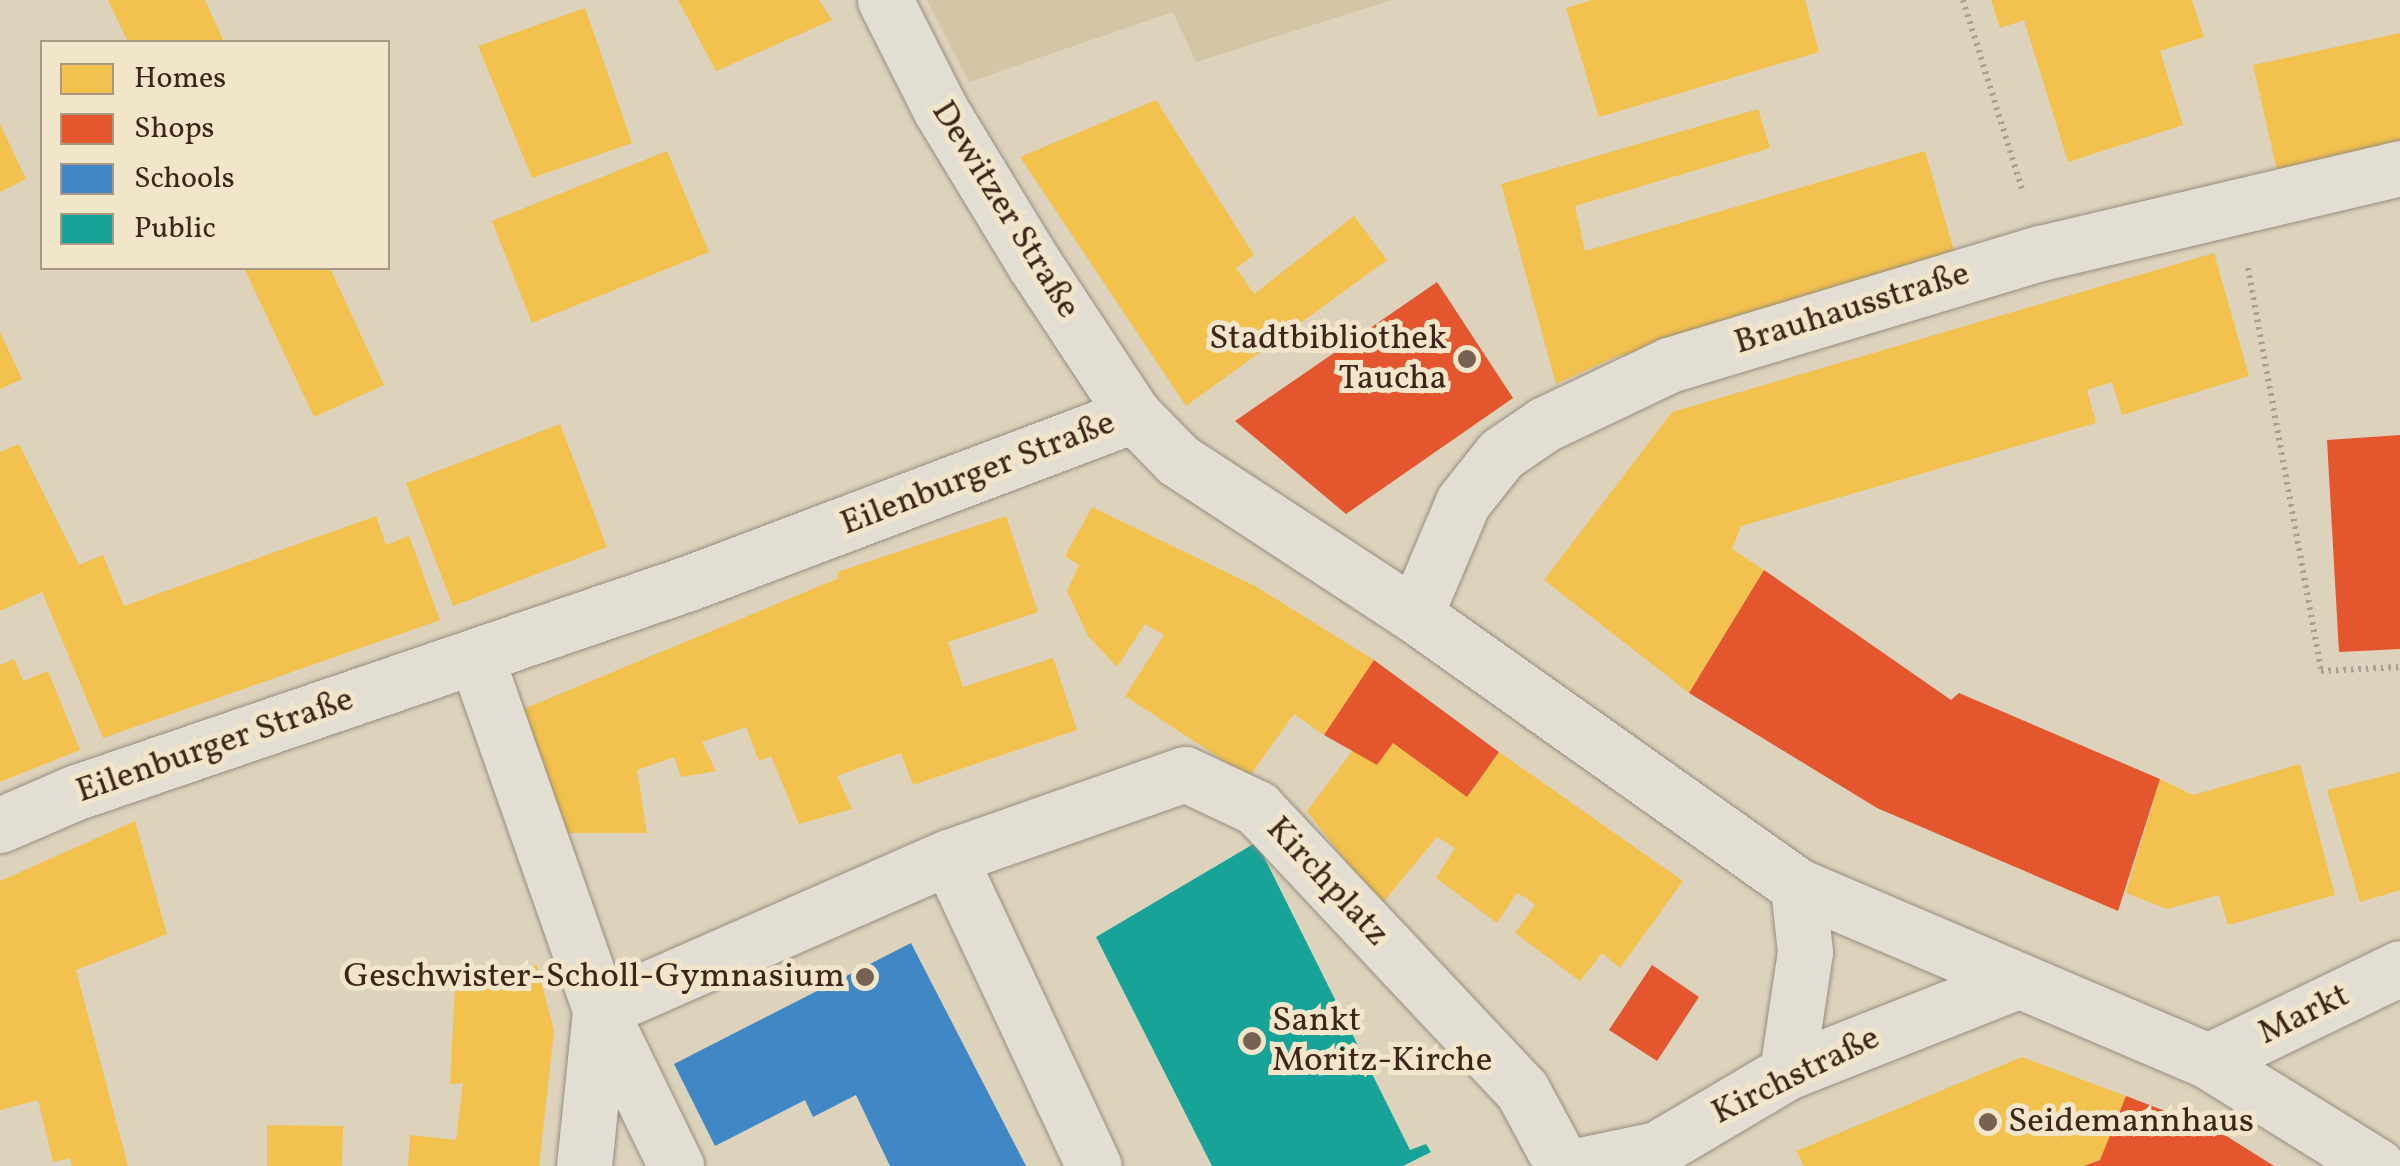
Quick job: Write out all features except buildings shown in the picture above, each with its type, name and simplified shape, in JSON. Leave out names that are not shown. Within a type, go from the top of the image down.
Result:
[{"type":"street","name":"Dewitzer Straße","points":[[885,0],[940,109],[1134,415]]},
{"type":"street","name":"Brauhausstraße","points":[[1415,614],[1463,502],[1501,454],[1545,424],[1669,366],[2041,253],[2400,168]]},
{"type":"street","name":"Eilenburger Straße","points":[[0,825],[74,793],[476,657],[1134,415],[1178,460],[1415,614],[1798,886],[2016,982]]},
{"type":"street","points":[[476,657],[600,1010],[676,1166]]},
{"type":"street","name":"Kirchplatz","points":[[600,1010],[949,857],[1186,774],[1256,808],[1522,1090],[1563,1166]]},
{"type":"street","points":[[949,857],[1094,1166]]},
{"type":"street","points":[[1787,1072],[1805,952],[1798,886]]},
{"type":"street","name":"Markt","points":[[2208,1061],[2400,968]]},
{"type":"street","name":"Markt","points":[[2016,982],[2208,1061],[2377,1166]]},
{"type":"street","name":"Kirchstraße","points":[[1576,1166],[1660,1158],[1787,1072],[2016,982]]},
{"type":"street","points":[[584,1166],[600,1010]]},
{"type":"path","points":[[1963,0],[2041,253]]},
{"type":"path","points":[[2237,207],[2321,671],[2400,667]]},
{"type":"shaded area","points":[[927,0],[1392,0],[1196,62],[1173,12],[969,82]]},
{"type":"place","name":"Stadtbibliothek Taucha","points":[[1467,359]]},
{"type":"place","name":"Geschwister-Scholl-Gymnasium","points":[[865,977]]},
{"type":"place","name":"Sankt Moritz-Kirche","points":[[1252,1041]]},
{"type":"place","name":"Seidemannhaus","points":[[1988,1122]]}]
